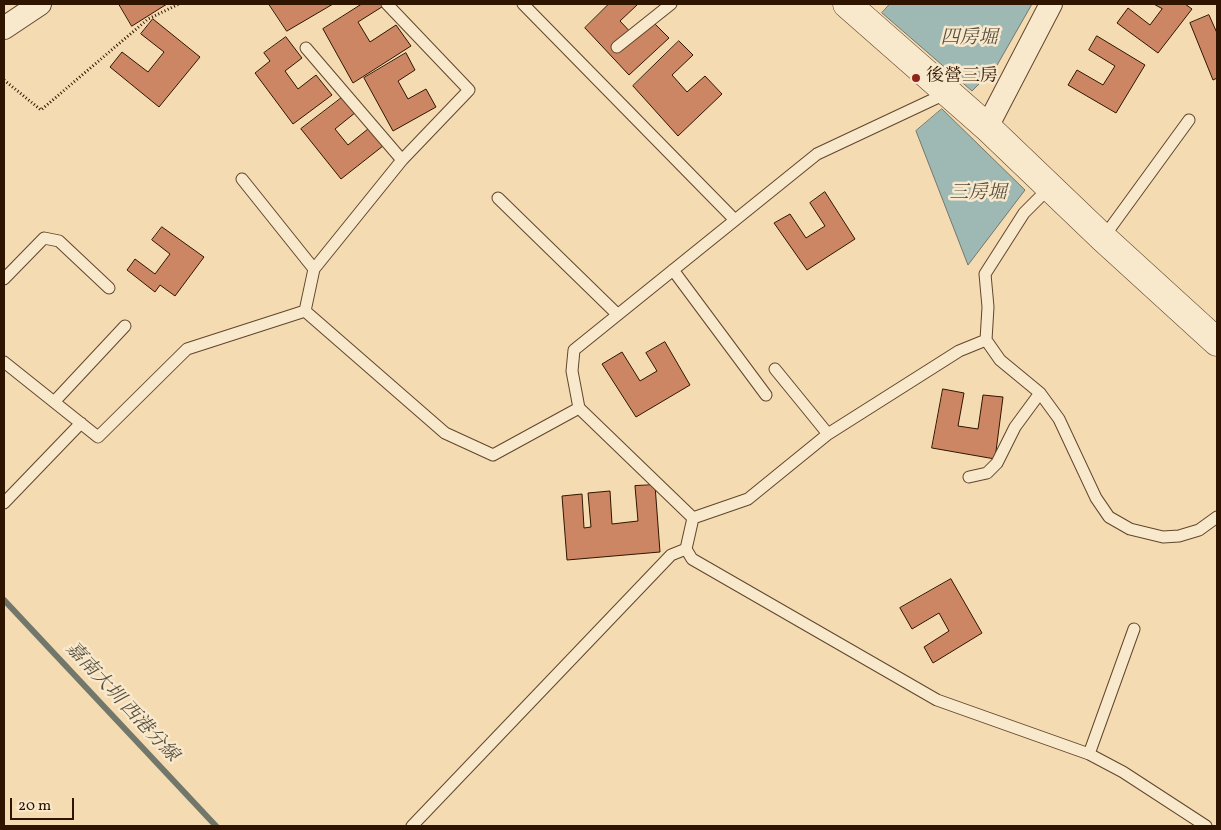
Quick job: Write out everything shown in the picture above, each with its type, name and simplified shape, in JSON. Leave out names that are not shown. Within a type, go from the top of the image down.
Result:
[{"type":"street","points":[[4,28],[40,4]]},
{"type":"street","points":[[847,4],[987,127],[1103,238],[1217,342]]},
{"type":"street","points":[[987,127],[1051,4]]},
{"type":"lane","points":[[305,311],[314,269],[402,160],[469,90],[387,4]]},
{"type":"lane","points":[[523,4],[736,220]]},
{"type":"lane","points":[[617,47],[671,4]]},
{"type":"lane","points":[[306,48],[402,160]]},
{"type":"lane","points":[[693,518],[579,408],[572,371],[574,350],[817,154],[949,93]]},
{"type":"lane","points":[[1103,238],[1190,120]]},
{"type":"lane","points":[[242,179],[314,269]]},
{"type":"lane","points":[[1050,188],[1024,213],[985,274],[988,307],[986,340],[1000,360],[1040,393],[1059,419],[1096,498],[1109,516],[1130,529],[1163,537],[1179,536],[1199,530],[1217,517]]},
{"type":"lane","points":[[498,198],[617,314]]},
{"type":"lane","points":[[4,279],[44,238],[60,241],[109,288]]},
{"type":"lane","points":[[673,270],[766,395]]},
{"type":"lane","points":[[305,311],[445,433],[493,455],[579,408]]},
{"type":"lane","points":[[4,362],[98,437],[187,349],[305,311]]},
{"type":"lane","points":[[54,402],[125,326]]},
{"type":"lane","points":[[693,518],[748,499],[828,434],[959,351],[986,340]]},
{"type":"lane","points":[[775,369],[828,434]]},
{"type":"lane","points":[[969,477],[987,473],[997,464],[1015,427],[1040,393]]},
{"type":"lane","points":[[4,503],[81,424]]},
{"type":"lane","points":[[693,518],[686,549],[692,559],[937,700],[1089,754],[1123,772],[1206,826]]},
{"type":"lane","points":[[412,826],[672,555],[686,549]]},
{"type":"lane","points":[[1089,754],[1134,629]]},
{"type":"path","points":[[4,80],[41,110],[148,19],[179,4]]},
{"type":"water","name":"四房堀","points":[[890,4],[1032,4],[996,67],[972,91],[882,13]]},
{"type":"water","name":"三房堀","points":[[942,109],[1025,190],[968,265],[916,131]]},
{"type":"building","points":[[119,4],[167,4],[132,26]]},
{"type":"building","points":[[269,4],[333,4],[287,31]]},
{"type":"building","points":[[362,4],[385,5],[358,22],[370,42],[396,25],[411,46],[353,83],[323,29]]},
{"type":"building","points":[[609,4],[637,5],[620,21],[635,37],[652,21],[669,38],[629,75],[585,28]]},
{"type":"building","points":[[1154,4],[1185,4],[1192,9],[1158,53],[1117,23],[1128,8],[1150,25],[1162,9]]},
{"type":"building","points":[[1209,15],[1217,33],[1217,78],[1213,80],[1190,23]]},
{"type":"building","points":[[153,19],[200,57],[159,107],[110,67],[122,52],[148,72],[164,52],[141,34]]},
{"type":"building","points":[[1097,36],[1145,65],[1116,113],[1068,85],[1077,70],[1103,85],[1115,66],[1089,50]]},
{"type":"building","points":[[286,37],[302,58],[285,71],[298,89],[316,75],[332,95],[293,124],[255,73],[270,61],[264,53]]},
{"type":"building","points":[[679,41],[693,55],[672,75],[687,92],[705,76],[722,94],[678,136],[633,86]]},
{"type":"building","points":[[406,53],[415,70],[398,81],[408,99],[426,89],[436,107],[393,131],[364,78]]},
{"type":"building","points":[[348,93],[361,108],[335,129],[348,145],[373,125],[388,142],[341,179],[301,129]]},
{"type":"building","points":[[825,192],[855,239],[807,270],[774,223],[790,214],[806,238],[825,226],[810,203]]},
{"type":"building","points":[[162,227],[204,257],[175,296],[160,285],[155,292],[127,270],[135,259],[155,274],[170,254],[152,240]]},
{"type":"building","points":[[665,342],[690,385],[636,417],[602,364],[622,352],[640,381],[657,371],[646,353]]},
{"type":"building","points":[[943,389],[964,393],[958,426],[978,429],[983,395],[1003,397],[995,459],[932,448]]},
{"type":"building","points":[[655,485],[660,552],[567,560],[562,496],[582,494],[584,528],[591,527],[588,493],[610,491],[612,524],[638,521],[635,486]]},
{"type":"building","points":[[951,579],[982,633],[933,663],[924,647],[949,631],[939,613],[912,629],[900,608]]},
{"type":"waterway","name":"嘉南大圳 西港分線","points":[[4,600],[216,826]]},
{"type":"place","name":"後營三房","points":[[916,78]]}]
